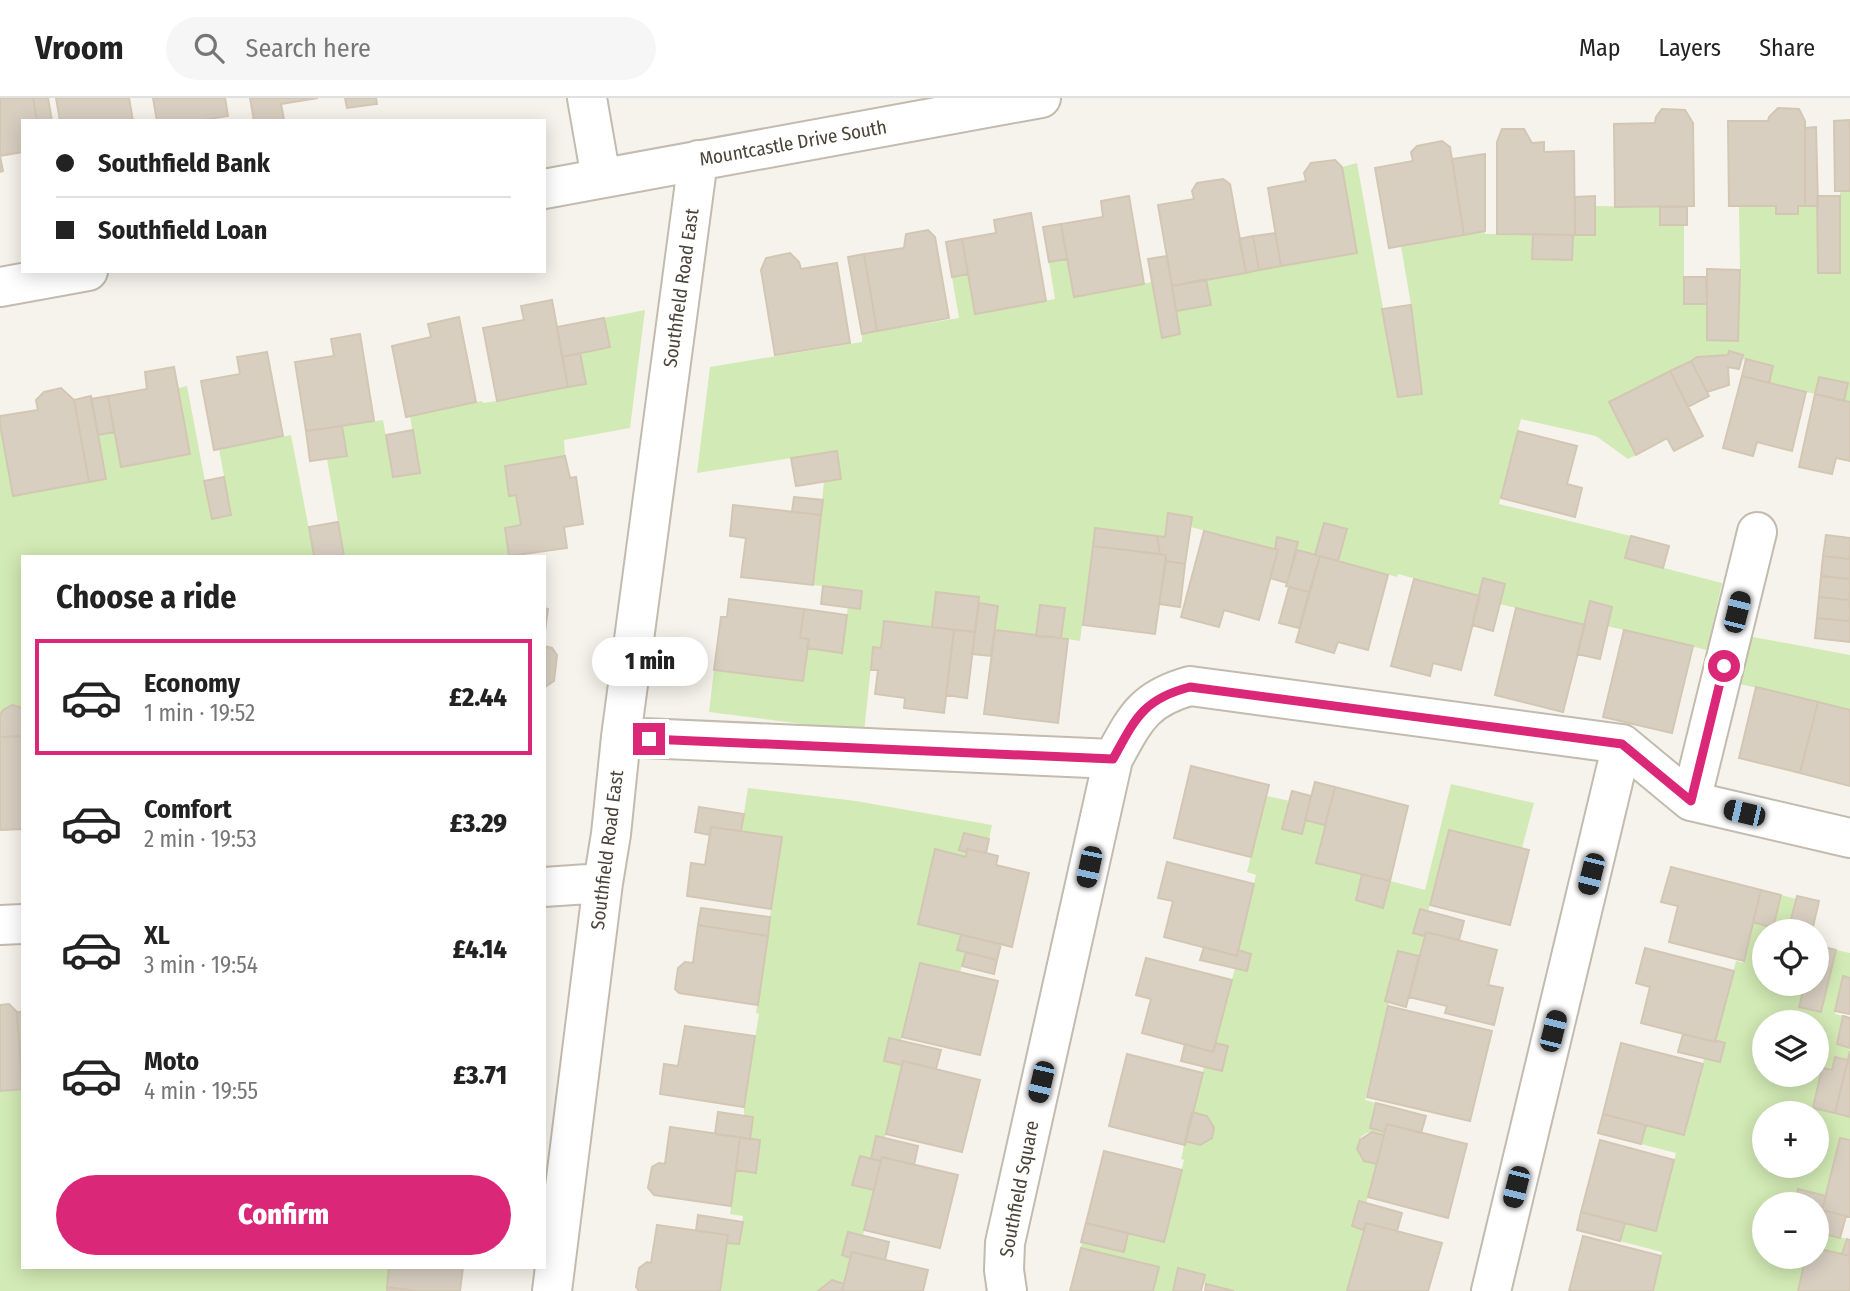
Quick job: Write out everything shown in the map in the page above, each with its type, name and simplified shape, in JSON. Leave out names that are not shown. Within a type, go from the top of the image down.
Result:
[{"type":"street","points":[[587,98],[601,178]]},
{"type":"street","name":"Mountcastle Drive South","points":[[546,189],[1041,98]]},
{"type":"street","name":"Southfield Road East","points":[[552,1291],[621,737],[698,160]]},
{"type":"street","points":[[0,287],[77,273]]},
{"type":"street","points":[[1691,801],[1757,532]]},
{"type":"street","name":"Southfield Square","points":[[1007,1291],[1004,1270],[1005,1243],[1113,759],[1137,717],[1152,703],[1169,692],[1190,687],[1622,744]]},
{"type":"street","points":[[621,737],[1113,759]]},
{"type":"street","points":[[1491,1291],[1622,744],[1691,801],[1850,838]]},
{"type":"street","points":[[546,887],[603,883]]},
{"type":"street","points":[[0,925],[21,923]]},
{"type":"green space","points":[[1357,163],[1399,397],[1422,393],[1401,246],[1485,231],[1485,234],[1533,234],[1532,259],[1573,235],[1595,235],[1595,206],[1660,207],[1661,225],[1684,225],[1684,303],[1707,304],[1707,340],[1738,341],[1739,206],[1776,206],[1776,214],[1798,214],[1798,206],[1818,206],[1818,273],[1840,273],[1840,191],[1850,191],[1850,402],[1844,401],[1848,383],[1819,377],[1815,394],[1769,383],[1773,366],[1742,359],[1743,355],[1729,351],[1728,355],[1697,357],[1609,402],[1636,455],[1628,459],[1596,436],[1521,419],[1499,504],[1631,536],[1625,558],[1722,583],[1707,650],[1607,626],[1612,607],[1590,601],[1585,625],[1500,604],[1505,584],[1484,578],[1479,596],[1338,561],[1346,529],[1324,523],[1315,555],[1297,550],[1298,542],[1278,537],[1274,549],[1191,527],[1192,517],[1169,513],[1165,537],[1095,528],[1080,641],[1061,638],[1064,608],[1040,605],[1036,636],[995,630],[998,606],[979,603],[979,597],[937,592],[932,627],[884,621],[881,648],[873,647],[864,732],[709,712],[714,670],[802,681],[807,648],[841,652],[848,607],[860,609],[862,591],[813,585],[824,482],[791,458],[697,473],[710,367],[862,342],[862,334],[959,318],[952,277],[968,274],[975,314],[1055,299],[1049,262],[1067,259],[1074,297],[1152,282],[1162,337],[1180,334],[1176,311],[1210,305],[1206,279],[1357,253],[1342,167]]},
{"type":"green space","points":[[645,310],[630,428],[564,440],[565,456],[505,466],[509,496],[516,495],[521,525],[505,528],[509,555],[344,555],[327,459],[347,455],[342,426],[383,420],[393,477],[419,473],[410,416],[586,383],[580,353],[604,318]]},
{"type":"green space","points":[[187,386],[212,518],[231,514],[219,449],[291,435],[314,555],[21,555],[21,707],[10,706],[0,715],[0,424],[13,496],[106,479],[98,435],[114,432],[121,467],[178,388]]},
{"type":"green space","points":[[1748,636],[1850,655],[1850,710],[1736,683]]},
{"type":"green space","points":[[1451,784],[1534,803],[1522,848],[1449,830],[1428,912],[1420,909],[1413,933],[1424,936],[1419,956],[1398,951],[1385,1001],[1389,1003],[1365,1100],[1376,1103],[1370,1128],[1385,1132],[1384,1135],[1366,1133],[1360,1139],[1360,1153],[1364,1161],[1377,1164],[1366,1204],[1359,1202],[1352,1226],[1363,1230],[1347,1291],[1234,1291],[1203,1283],[1205,1275],[1178,1269],[1173,1291],[1153,1291],[1158,1267],[1081,1248],[1082,1242],[1124,1252],[1128,1233],[1164,1242],[1184,1160],[1181,1159],[1185,1141],[1200,1145],[1212,1138],[1214,1128],[1207,1116],[1192,1112],[1204,1067],[1222,1071],[1228,1047],[1216,1043],[1235,968],[1247,971],[1251,954],[1238,950],[1256,875],[1247,872],[1266,796],[1290,801],[1305,820],[1325,825],[1316,863],[1362,874],[1356,900],[1383,907],[1390,881],[1425,890]]},
{"type":"green space","points":[[748,788],[856,801],[992,825],[989,839],[964,833],[959,850],[966,852],[966,857],[935,850],[918,924],[961,935],[957,950],[966,952],[960,972],[920,963],[901,1041],[889,1038],[884,1061],[902,1065],[885,1138],[876,1137],[871,1159],[860,1156],[853,1185],[874,1190],[863,1235],[848,1233],[842,1255],[850,1258],[844,1284],[832,1280],[818,1291],[720,1291],[727,1243],[739,1244],[743,1216],[730,1214],[736,1170],[756,1172],[760,1140],[750,1139],[753,1117],[744,1116],[744,1107],[759,1014],[756,1013],[771,909],[741,831]]},
{"type":"green space","points":[[1781,895],[1796,899],[1791,919],[1775,919]]},
{"type":"green space","points":[[1752,926],[1752,996],[1802,996],[1799,1007],[1812,1010],[1752,1010],[1752,1087],[1818,1087],[1815,1101],[1752,1101],[1752,1178],[1829,1178],[1829,1112],[1850,1117],[1850,1140],[1840,1138],[1827,1192],[1798,1189],[1797,1192],[1752,1192],[1752,1269],[1803,1269],[1798,1291],[1653,1291],[1662,1252],[1620,1241],[1625,1223],[1656,1230],[1676,1153],[1641,1144],[1646,1125],[1685,1135],[1704,1059],[1720,1062],[1715,1040],[1736,961],[1743,963]]},
{"type":"green space","points":[[1836,950],[1850,953],[1850,978],[1843,977],[1835,1014],[1843,1016],[1850,1048],[1848,1060],[1835,1057],[1832,1070],[1829,1069],[1829,1010],[1821,1010],[1825,996],[1829,996],[1829,979]]},
{"type":"green space","points":[[21,1089],[21,1269],[389,1269],[387,1291],[0,1291],[0,1091]]},
{"type":"green space","points":[[1829,1235],[1847,1239],[1842,1254],[1829,1251]]},
{"type":"building","points":[[0,98],[33,98],[37,119],[21,119],[21,152],[0,156]]},
{"type":"building","points":[[33,98],[48,98],[52,119],[37,119]]},
{"type":"building","points":[[56,98],[129,98],[133,119],[60,119]]},
{"type":"building","points":[[153,98],[225,98],[228,116],[209,119],[157,119]]},
{"type":"building","points":[[250,98],[318,98],[281,104],[284,119],[254,119]]},
{"type":"building","points":[[345,98],[376,98],[377,104],[347,108]]},
{"type":"building","points":[[1778,108],[1799,109],[1805,121],[1805,206],[1798,206],[1798,214],[1776,214],[1776,206],[1729,206],[1728,121],[1768,121]]},
{"type":"building","points":[[1662,109],[1685,110],[1693,123],[1694,206],[1615,207],[1614,124],[1655,123]]},
{"type":"building","points":[[1850,120],[1850,191],[1835,191],[1834,121]]},
{"type":"building","points":[[1816,127],[1818,206],[1805,206],[1805,128]]},
{"type":"building","points":[[1502,129],[1524,129],[1532,143],[1544,142],[1544,152],[1574,151],[1575,235],[1497,234],[1497,142]]},
{"type":"building","points":[[1442,141],[1450,147],[1464,235],[1389,248],[1375,168],[1413,161],[1411,152],[1417,146]]},
{"type":"building","points":[[1485,154],[1485,231],[1464,235],[1452,159]]},
{"type":"building","points":[[1335,160],[1342,167],[1357,253],[1281,266],[1268,188],[1306,181],[1304,173],[1311,163]]},
{"type":"building","points":[[1223,179],[1230,184],[1246,273],[1172,286],[1158,205],[1194,199],[1192,191],[1197,183]]},
{"type":"building","points":[[1129,196],[1144,284],[1074,297],[1061,224],[1103,217],[1101,201]]},
{"type":"building","points":[[1595,196],[1595,235],[1575,235],[1575,197]]},
{"type":"building","points":[[1817,196],[1840,196],[1840,273],[1818,273]]},
{"type":"building","points":[[1660,207],[1687,207],[1687,225],[1660,225]]},
{"type":"building","points":[[1031,213],[1046,301],[975,314],[962,239],[996,233],[994,220]]},
{"type":"building","points":[[1061,224],[1067,259],[1049,262],[1043,227]]},
{"type":"building","points":[[928,230],[935,237],[949,318],[877,331],[864,254],[904,248],[906,234]]},
{"type":"building","points":[[1275,233],[1281,266],[1259,270],[1253,236]]},
{"type":"building","points":[[1533,234],[1573,235],[1572,260],[1532,259]]},
{"type":"building","points":[[1253,236],[1259,270],[1246,273],[1239,239]]},
{"type":"building","points":[[962,239],[968,274],[952,277],[946,242]]},
{"type":"building","points":[[790,253],[799,262],[801,269],[837,263],[850,343],[775,355],[761,270],[766,258]]},
{"type":"building","points":[[864,254],[877,331],[862,334],[848,257]]},
{"type":"building","points":[[1167,256],[1180,334],[1162,338],[1148,259]]},
{"type":"building","points":[[1707,269],[1740,270],[1738,341],[1707,340]]},
{"type":"building","points":[[1684,277],[1706,277],[1707,304],[1684,304]]},
{"type":"building","points":[[1206,279],[1211,305],[1176,311],[1172,286]]},
{"type":"building","points":[[552,300],[568,387],[497,401],[483,328],[524,320],[521,306]]},
{"type":"building","points":[[1411,305],[1422,394],[1398,397],[1382,309]]},
{"type":"building","points":[[459,317],[476,402],[406,417],[392,346],[431,337],[428,324]]},
{"type":"building","points":[[604,318],[610,347],[562,357],[557,327]]},
{"type":"building","points":[[360,334],[374,421],[306,431],[295,362],[334,356],[331,339]]},
{"type":"building","points":[[1729,351],[1743,355],[1739,369],[1728,367],[1729,385],[1707,392],[1691,361],[1697,357],[1728,355]]},
{"type":"building","points":[[267,352],[283,436],[214,450],[201,381],[240,374],[237,357]]},
{"type":"building","points":[[580,353],[586,384],[568,387],[562,357]]},
{"type":"building","points":[[1746,359],[1773,366],[1769,383],[1742,376]]},
{"type":"building","points":[[1691,361],[1709,396],[1688,407],[1670,371]]},
{"type":"building","points":[[174,367],[190,454],[121,467],[108,396],[147,389],[145,372]]},
{"type":"building","points":[[1670,371],[1703,436],[1674,451],[1667,438],[1636,455],[1609,402]]},
{"type":"building","points":[[1742,376],[1806,392],[1792,451],[1757,442],[1753,456],[1723,448]]},
{"type":"building","points":[[1819,377],[1848,383],[1844,401],[1815,394]]},
{"type":"building","points":[[61,388],[74,400],[89,482],[13,496],[0,416],[38,410],[36,400],[44,392]]},
{"type":"building","points":[[1815,394],[1850,402],[1850,461],[1836,458],[1832,474],[1799,467]]},
{"type":"building","points":[[91,396],[106,479],[89,482],[74,400]]},
{"type":"building","points":[[108,396],[114,432],[98,435],[91,399]]},
{"type":"building","points":[[342,426],[347,456],[310,461],[306,431]]},
{"type":"building","points":[[413,430],[420,473],[393,477],[386,435]]},
{"type":"building","points":[[1518,431],[1577,446],[1567,484],[1582,488],[1575,517],[1501,498]]},
{"type":"building","points":[[837,451],[841,479],[796,486],[791,458]]},
{"type":"building","points":[[565,456],[570,478],[576,477],[583,524],[564,527],[567,548],[509,555],[505,528],[521,525],[516,495],[509,496],[505,466]]},
{"type":"building","points":[[224,477],[231,515],[212,519],[204,481]]},
{"type":"building","points":[[794,497],[823,500],[821,515],[792,512]]},
{"type":"building","points":[[733,505],[821,515],[813,585],[741,577],[746,538],[730,536]]},
{"type":"building","points":[[1168,513],[1192,517],[1185,564],[1166,561],[1166,555],[1160,554],[1157,536],[1165,537]]},
{"type":"building","points":[[338,522],[344,555],[314,555],[309,527]]},
{"type":"building","points":[[1324,523],[1347,529],[1338,561],[1315,555]]},
{"type":"building","points":[[1095,528],[1157,536],[1160,554],[1093,546]]},
{"type":"building","points":[[1204,531],[1278,550],[1259,620],[1224,610],[1219,627],[1181,617]]},
{"type":"building","points":[[1826,535],[1850,538],[1850,559],[1823,556]]},
{"type":"building","points":[[1631,536],[1669,546],[1663,568],[1625,558]]},
{"type":"building","points":[[1277,537],[1298,542],[1287,583],[1270,578],[1278,550],[1275,549]]},
{"type":"building","points":[[1093,546],[1166,555],[1155,634],[1083,625]]},
{"type":"building","points":[[1297,550],[1320,556],[1309,592],[1286,586]]},
{"type":"building","points":[[1320,556],[1388,575],[1368,650],[1338,642],[1334,653],[1296,642]]},
{"type":"building","points":[[1823,556],[1850,559],[1850,579],[1821,576]]},
{"type":"building","points":[[1166,561],[1185,564],[1180,607],[1159,604]]},
{"type":"building","points":[[1821,576],[1850,579],[1850,600],[1819,597]]},
{"type":"building","points":[[1483,578],[1505,584],[1493,631],[1472,625]]},
{"type":"building","points":[[1414,579],[1480,596],[1461,670],[1433,663],[1430,676],[1391,666]]},
{"type":"building","points":[[823,586],[862,591],[860,609],[821,604]]},
{"type":"building","points":[[1289,587],[1309,592],[1299,628],[1279,623]]},
{"type":"building","points":[[936,592],[979,597],[975,632],[932,627]]},
{"type":"building","points":[[1819,597],[1850,600],[1850,621],[1817,618]]},
{"type":"building","points":[[729,599],[804,609],[800,638],[809,639],[803,681],[714,670],[721,617],[727,617]]},
{"type":"building","points":[[1590,601],[1612,607],[1600,659],[1577,654]]},
{"type":"building","points":[[979,603],[998,606],[991,656],[972,654]]},
{"type":"building","points":[[1040,605],[1065,608],[1061,638],[1036,636]]},
{"type":"building","points":[[1516,608],[1585,625],[1563,712],[1495,695]]},
{"type":"building","points":[[804,609],[847,615],[842,653],[807,648],[809,639],[800,638]]},
{"type":"building","points":[[1817,618],[1850,621],[1850,642],[1815,638]]},
{"type":"building","points":[[884,621],[954,630],[944,713],[904,708],[905,698],[875,694],[878,670],[871,670],[873,647],[881,648]]},
{"type":"building","points":[[954,630],[975,632],[967,698],[946,695]]},
{"type":"building","points":[[995,630],[1068,639],[1058,723],[984,714]]},
{"type":"building","points":[[1624,630],[1693,646],[1672,733],[1603,717]]},
{"type":"building","points":[[546,646],[552,648],[557,655],[554,681],[546,686]]},
{"type":"building","points":[[1756,687],[1818,702],[1800,773],[1739,758]]},
{"type":"building","points":[[1818,702],[1850,710],[1850,786],[1800,773]]},
{"type":"building","points":[[12,705],[21,707],[21,736],[0,737],[0,715]]},
{"type":"building","points":[[21,736],[21,829],[0,830],[0,737]]},
{"type":"building","points":[[1191,766],[1269,785],[1251,857],[1174,838]]},
{"type":"building","points":[[1315,782],[1335,787],[1325,825],[1305,820]]},
{"type":"building","points":[[1335,787],[1408,806],[1390,881],[1316,863]]},
{"type":"building","points":[[1292,791],[1311,796],[1302,834],[1282,829]]},
{"type":"building","points":[[699,807],[744,814],[741,831],[711,827],[710,835],[695,832]]},
{"type":"building","points":[[711,827],[782,837],[771,909],[687,896],[691,863],[705,865]]},
{"type":"building","points":[[1449,830],[1529,850],[1510,925],[1430,905]]},
{"type":"building","points":[[964,833],[989,839],[986,853],[959,850]]},
{"type":"building","points":[[935,849],[966,857],[967,849],[998,856],[996,865],[1029,873],[1012,947],[918,924]]},
{"type":"building","points":[[1167,862],[1254,884],[1237,956],[1164,937],[1173,901],[1158,898]]},
{"type":"building","points":[[1671,867],[1761,890],[1744,961],[1669,942],[1678,906],[1661,902]]},
{"type":"building","points":[[1362,874],[1390,881],[1383,908],[1356,900]]},
{"type":"building","points":[[1761,890],[1781,895],[1775,919],[1754,919]]},
{"type":"building","points":[[1797,896],[1819,901],[1815,919],[1791,919]]},
{"type":"building","points":[[701,908],[770,917],[768,936],[698,925]]},
{"type":"building","points":[[1420,909],[1464,921],[1459,940],[1426,932],[1424,936],[1413,933]]},
{"type":"building","points":[[698,925],[768,936],[758,1005],[679,993],[675,989],[678,968],[685,962],[693,963]]},
{"type":"building","points":[[1426,932],[1497,950],[1488,985],[1503,988],[1494,1025],[1445,1013],[1447,1006],[1409,997]]},
{"type":"building","points":[[961,935],[1001,944],[997,960],[957,950]]},
{"type":"building","points":[[1204,947],[1237,956],[1238,950],[1251,954],[1247,971],[1200,960]]},
{"type":"building","points":[[1645,948],[1734,971],[1715,1042],[1641,1023],[1650,987],[1636,983]]},
{"type":"building","points":[[1829,948],[1836,950],[1829,979]]},
{"type":"building","points":[[1398,951],[1419,956],[1406,1007],[1385,1001]]},
{"type":"building","points":[[966,952],[997,960],[994,974],[962,966]]},
{"type":"building","points":[[1146,958],[1232,980],[1213,1052],[1142,1033],[1151,999],[1136,995]]},
{"type":"building","points":[[920,963],[998,981],[980,1055],[902,1037]]},
{"type":"building","points":[[1843,976],[1850,978],[1850,1014],[1835,1011]]},
{"type":"building","points":[[1802,996],[1825,996],[1821,1010],[1799,1007]]},
{"type":"building","points":[[9,1004],[17,1012],[21,1089],[0,1091],[0,1005]]},
{"type":"building","points":[[1388,1006],[1492,1031],[1470,1121],[1367,1097]]},
{"type":"building","points":[[17,1012],[21,1012],[20,1056]]},
{"type":"building","points":[[1843,1016],[1850,1018],[1850,1048],[1837,1044]]},
{"type":"building","points":[[685,1026],[755,1036],[744,1107],[660,1094],[664,1064],[678,1066]]},
{"type":"building","points":[[1683,1034],[1725,1043],[1720,1062],[1678,1052]]},
{"type":"building","points":[[889,1038],[941,1050],[936,1069],[903,1061],[902,1065],[884,1061]]},
{"type":"building","points":[[1216,1043],[1228,1046],[1222,1071],[1181,1061],[1185,1044],[1213,1052]]},
{"type":"building","points":[[1621,1043],[1703,1064],[1684,1135],[1603,1114]]},
{"type":"building","points":[[1850,1051],[1850,1117],[1835,1113]]},
{"type":"building","points":[[1127,1054],[1203,1073],[1185,1145],[1109,1126]]},
{"type":"building","points":[[1835,1057],[1848,1060],[1835,1113],[1829,1112],[1829,1101],[1815,1101],[1818,1087],[1829,1087],[1829,1069],[1832,1070]]},
{"type":"building","points":[[903,1061],[980,1080],[962,1152],[886,1134]]},
{"type":"building","points":[[1376,1103],[1426,1116],[1421,1133],[1387,1124],[1385,1132],[1370,1128]]},
{"type":"building","points":[[718,1112],[753,1117],[750,1139],[715,1134]]},
{"type":"building","points":[[1192,1112],[1207,1116],[1214,1128],[1212,1138],[1200,1145],[1185,1141]]},
{"type":"building","points":[[1603,1114],[1646,1125],[1641,1144],[1598,1133]]},
{"type":"building","points":[[1387,1124],[1467,1144],[1448,1218],[1368,1197]]},
{"type":"building","points":[[670,1127],[740,1137],[731,1206],[654,1195],[648,1188],[652,1167],[659,1163],[665,1164]]},
{"type":"building","points":[[1372,1132],[1384,1135],[1377,1164],[1364,1161],[1357,1149],[1360,1140]]},
{"type":"building","points":[[876,1136],[918,1146],[914,1165],[882,1157],[881,1161],[871,1159]]},
{"type":"building","points":[[740,1137],[760,1140],[756,1173],[736,1170]]},
{"type":"building","points":[[1840,1138],[1850,1140],[1850,1217],[1829,1212],[1829,1192],[1826,1192]]},
{"type":"building","points":[[1600,1140],[1674,1160],[1656,1231],[1581,1212]]},
{"type":"building","points":[[1104,1151],[1182,1170],[1164,1242],[1086,1223]]},
{"type":"building","points":[[860,1156],[881,1161],[874,1190],[852,1185]]},
{"type":"building","points":[[882,1157],[958,1175],[940,1248],[864,1230]]},
{"type":"building","points":[[1359,1201],[1402,1213],[1397,1231],[1366,1223],[1363,1230],[1352,1226]]},
{"type":"building","points":[[1581,1212],[1625,1223],[1620,1241],[1577,1230]]},
{"type":"building","points":[[1829,1212],[1846,1216],[1840,1238],[1829,1235]]},
{"type":"building","points":[[698,1215],[743,1222],[739,1244],[727,1243],[728,1235],[696,1231]]},
{"type":"building","points":[[1086,1223],[1128,1233],[1124,1252],[1081,1242]]},
{"type":"building","points":[[1366,1223],[1442,1243],[1428,1291],[1347,1291]]},
{"type":"building","points":[[657,1225],[728,1235],[720,1291],[639,1291],[636,1287],[639,1268],[647,1262],[651,1263]]},
{"type":"building","points":[[848,1232],[889,1242],[885,1260],[852,1252],[850,1258],[842,1255]]},
{"type":"building","points":[[1583,1236],[1661,1256],[1653,1291],[1569,1291]]},
{"type":"building","points":[[1847,1239],[1850,1240],[1850,1256],[1842,1254]]},
{"type":"building","points":[[1081,1248],[1159,1267],[1153,1291],[1070,1291]]},
{"type":"building","points":[[1829,1251],[1850,1256],[1850,1291],[1798,1291],[1803,1269],[1829,1269]]},
{"type":"building","points":[[852,1252],[928,1270],[923,1291],[842,1291]]},
{"type":"building","points":[[1178,1268],[1205,1275],[1201,1291],[1173,1291]]},
{"type":"building","points":[[389,1269],[463,1269],[460,1291],[417,1291],[387,1287]]},
{"type":"building","points":[[832,1280],[844,1284],[842,1291],[818,1291]]},
{"type":"building","points":[[1206,1284],[1234,1291],[1205,1291]]},
{"type":"building","points":[[387,1287],[417,1291],[387,1291]]},
{"type":"route","points":[[649,739],[1113,759],[1137,717],[1169,692],[1190,687],[1622,744],[1691,801],[1724,666]]}]
